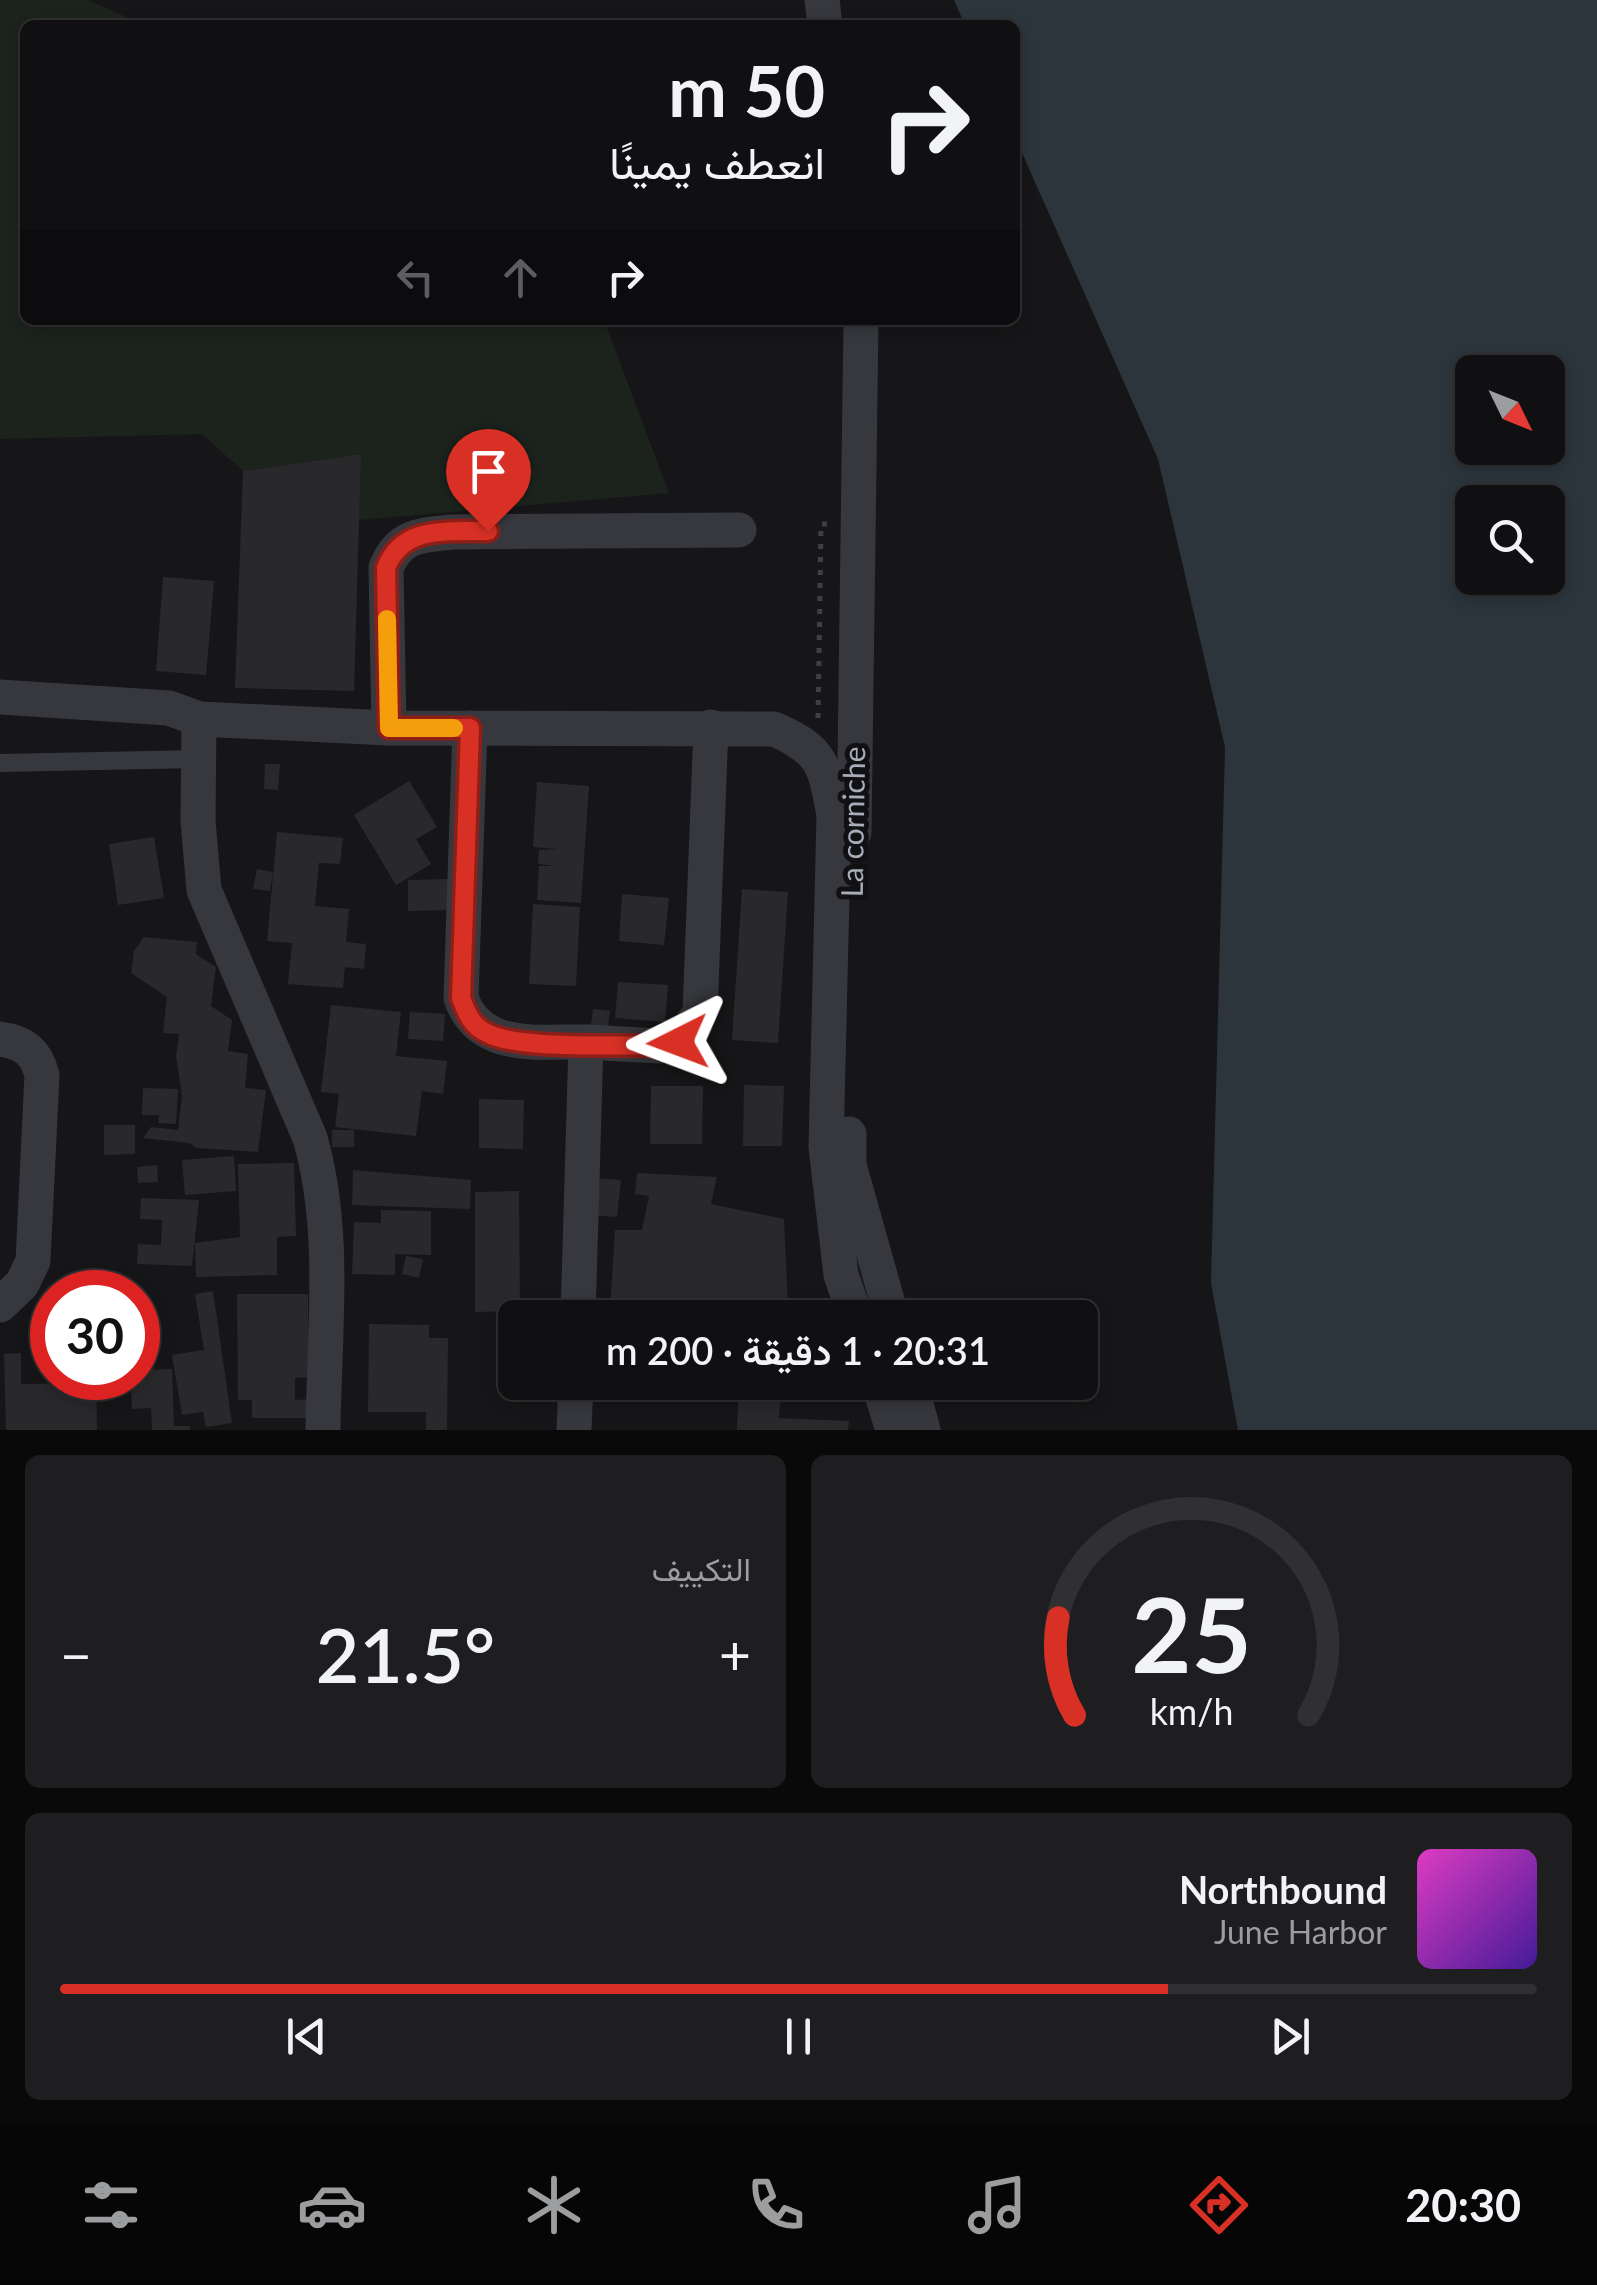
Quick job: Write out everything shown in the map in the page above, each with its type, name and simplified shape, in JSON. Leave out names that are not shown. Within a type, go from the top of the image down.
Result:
[{"type":"street","name":"La corniche","points":[[861,325],[849,1165],[887,1300]]},
{"type":"street","points":[[389,728],[386,568],[393,550],[406,538],[452,532],[739,530]]},
{"type":"street","points":[[0,697],[135,716]]},
{"type":"street","points":[[0,721],[135,716],[169,708],[199,719],[389,728],[774,729],[802,741],[818,755],[827,774],[834,815],[826,1147],[841,1275],[850,1300]]},
{"type":"street","points":[[199,719],[204,890],[310,1138],[320,1173],[326,1214],[323,1430]]},
{"type":"street","points":[[470,728],[461,998],[467,1016],[477,1028],[508,1040],[660,1046],[678,1042],[700,1013],[711,727]]},
{"type":"street","points":[[0,1039],[28,1048],[38,1057],[42,1075],[33,1261],[22,1284],[0,1305]]},
{"type":"street","points":[[579,1300],[586,1042]]},
{"type":"street","points":[[574,1430],[575,1400]]},
{"type":"street","points":[[884,1400],[893,1430]]},
{"type":"street","points":[[915,1400],[923,1430]]},
{"type":"lane","points":[[0,764],[199,760]]},
{"type":"path","points":[[818,755],[820,524]]},
{"type":"shaded area","points":[[0,0],[88,0],[133,20],[20,20],[20,325],[606,325],[669,493],[359,520],[360,454],[243,471],[202,434],[0,439]]},
{"type":"shaded area","points":[[954,0],[1597,0],[1597,1430],[1238,1430],[1211,1283],[1225,747],[1158,459],[1020,148],[1020,20],[963,20]]},
{"type":"building","points":[[361,454],[354,691],[235,688],[243,471]]},
{"type":"building","points":[[163,577],[214,581],[206,675],[156,671]]},
{"type":"building","points":[[265,764],[280,764],[278,790],[264,789]]},
{"type":"building","points":[[409,781],[437,827],[416,839],[431,864],[396,885],[354,815]]},
{"type":"building","points":[[537,782],[589,786],[581,903],[537,900],[539,866],[557,866],[538,864],[539,850],[558,849],[533,847]]},
{"type":"building","points":[[277,832],[343,838],[340,864],[319,863],[315,906],[349,909],[346,942],[366,944],[364,969],[345,967],[343,988],[288,984],[292,943],[267,941]]},
{"type":"building","points":[[154,837],[164,898],[118,905],[109,844]]},
{"type":"building","points":[[257,869],[273,872],[270,891],[253,889]]},
{"type":"building","points":[[449,879],[450,910],[408,911],[408,880]]},
{"type":"building","points":[[742,889],[788,892],[778,1043],[732,1040]]},
{"type":"building","points":[[622,894],[669,898],[664,945],[619,941]]},
{"type":"building","points":[[533,904],[580,907],[576,986],[529,984]]},
{"type":"building","points":[[144,937],[197,942],[196,954],[216,967],[211,1006],[232,1020],[228,1051],[248,1054],[245,1088],[266,1090],[258,1152],[197,1148],[189,1143],[143,1138],[151,1127],[178,1130],[182,1096],[176,1056],[179,1034],[163,1033],[167,997],[131,973],[134,951]]},
{"type":"building","points":[[618,982],[668,985],[665,1022],[615,1018]]},
{"type":"building","points":[[331,1005],[401,1012],[396,1056],[447,1061],[443,1094],[422,1091],[416,1136],[335,1127],[339,1094],[321,1092]]},
{"type":"building","points":[[593,1009],[610,1011],[607,1033],[590,1031]]},
{"type":"building","points":[[410,1012],[445,1014],[443,1041],[408,1039]]},
{"type":"building","points":[[744,1085],[784,1086],[782,1146],[743,1146]]},
{"type":"building","points":[[651,1086],[703,1086],[702,1144],[650,1144]]},
{"type":"building","points":[[143,1088],[178,1089],[176,1124],[158,1123],[159,1115],[142,1115]]},
{"type":"building","points":[[479,1099],[524,1100],[523,1149],[479,1148]]},
{"type":"building","points":[[104,1125],[135,1125],[135,1154],[104,1155]]},
{"type":"building","points":[[332,1130],[354,1130],[354,1147],[332,1147]]},
{"type":"building","points":[[234,1156],[236,1191],[185,1195],[182,1160]]},
{"type":"building","points":[[294,1163],[296,1236],[277,1237],[277,1275],[196,1277],[195,1243],[240,1237],[238,1164]]},
{"type":"building","points":[[157,1165],[158,1182],[138,1183],[137,1167]]},
{"type":"building","points":[[353,1170],[471,1180],[470,1209],[352,1205]]},
{"type":"building","points":[[637,1173],[717,1177],[711,1204],[784,1219],[788,1300],[611,1300],[615,1230],[642,1230],[649,1196],[635,1194]]},
{"type":"building","points":[[594,1178],[621,1180],[617,1217],[590,1215]]},
{"type":"building","points":[[519,1191],[520,1300],[498,1300],[498,1311],[475,1312],[475,1192]]},
{"type":"building","points":[[141,1198],[199,1200],[192,1266],[137,1264],[138,1244],[161,1245],[162,1220],[140,1219]]},
{"type":"building","points":[[381,1210],[431,1211],[431,1255],[395,1254],[395,1275],[352,1274],[354,1222],[381,1223]]},
{"type":"building","points":[[406,1256],[423,1259],[419,1278],[402,1274]]},
{"type":"building","points":[[213,1291],[232,1423],[206,1427],[203,1412],[182,1415],[172,1355],[204,1350],[195,1294]]},
{"type":"building","points":[[237,1294],[308,1294],[309,1377],[295,1378],[295,1400],[313,1399],[313,1418],[252,1418],[252,1400],[238,1400]]},
{"type":"building","points":[[369,1324],[429,1325],[429,1338],[448,1338],[447,1430],[426,1430],[426,1412],[368,1412]]},
{"type":"building","points":[[21,1353],[21,1384],[30,1384],[30,1400],[96,1400],[97,1430],[6,1430],[4,1354]]},
{"type":"building","points":[[160,1369],[172,1369],[174,1426],[190,1426],[190,1430],[152,1430],[151,1408],[132,1409],[132,1400],[160,1400]]},
{"type":"building","points":[[738,1400],[780,1400],[779,1418],[849,1421],[848,1430],[737,1430]]},
{"type":"slow traffic","points":[[387,619],[389,728],[454,728]]},
{"type":"route","points":[[488,531],[406,538],[393,550],[386,568],[389,728],[470,728],[461,998],[467,1016],[477,1028],[508,1040],[660,1046],[678,1042]]}]
